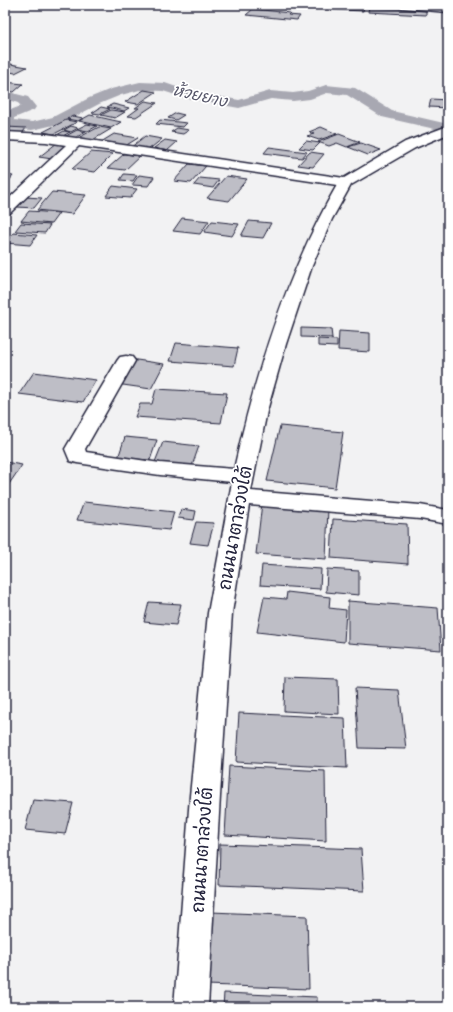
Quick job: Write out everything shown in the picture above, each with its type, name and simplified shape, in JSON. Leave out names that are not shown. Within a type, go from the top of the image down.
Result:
[{"type":"street","points":[[402,5],[448,8]]},
{"type":"street","points":[[5,136],[76,142],[346,182],[410,145],[448,130]]},
{"type":"street","points":[[5,210],[76,142]]},
{"type":"street","name":"ถนนนาตาล่วงใต้","points":[[191,1007],[205,796],[220,613],[241,487],[257,411],[277,344],[307,259],[325,219],[346,182]]},
{"type":"street","points":[[126,361],[75,449],[77,457],[160,469],[241,487],[448,517]]},
{"type":"building","points":[[286,5],[298,6],[295,10],[282,8]]},
{"type":"building","points":[[325,5],[364,7],[363,11],[323,9]]},
{"type":"building","points":[[369,7],[426,10],[426,15],[368,12]]},
{"type":"building","points":[[253,9],[290,13],[288,15],[300,16],[297,20],[246,15]]},
{"type":"building","points":[[5,63],[27,67],[15,73],[5,71]]},
{"type":"building","points":[[5,82],[23,84],[14,92],[5,91]]},
{"type":"building","points":[[144,90],[156,92],[138,104],[125,102]]},
{"type":"building","points":[[431,99],[448,100],[448,108],[429,107]]},
{"type":"building","points":[[145,101],[157,103],[136,117],[128,116],[139,108],[135,108]]},
{"type":"building","points":[[113,104],[129,108],[124,111],[107,107]]},
{"type":"building","points":[[101,107],[110,109],[100,114],[92,113]]},
{"type":"building","points":[[111,110],[125,112],[115,118],[101,115]]},
{"type":"building","points":[[176,113],[184,115],[176,120],[168,118]]},
{"type":"building","points":[[90,115],[121,122],[111,128],[79,121]]},
{"type":"building","points":[[73,116],[83,118],[78,121],[67,119]]},
{"type":"building","points":[[66,120],[77,122],[54,134],[43,132]]},
{"type":"building","points":[[160,120],[187,123],[183,127],[156,124]]},
{"type":"building","points":[[87,124],[97,126],[88,131],[77,129]]},
{"type":"building","points":[[71,126],[78,128],[71,132],[64,130]]},
{"type":"building","points":[[6,127],[26,128],[21,135],[5,134]]},
{"type":"building","points":[[99,127],[111,129],[91,141],[78,138]]},
{"type":"building","points":[[321,127],[337,134],[319,140],[307,136],[314,134],[309,132]]},
{"type":"building","points":[[177,128],[189,130],[183,134],[171,132]]},
{"type":"building","points":[[77,130],[86,132],[73,139],[64,137]]},
{"type":"building","points":[[64,131],[70,132],[61,137],[55,136]]},
{"type":"building","points":[[114,134],[138,138],[125,146],[101,142]]},
{"type":"building","points":[[339,134],[360,142],[347,147],[337,143],[329,146],[318,142]]},
{"type":"building","points":[[145,136],[162,139],[147,151],[130,148]]},
{"type":"building","points":[[165,140],[177,142],[167,151],[154,148]]},
{"type":"building","points":[[306,141],[320,143],[313,150],[299,148]]},
{"type":"building","points":[[57,143],[70,145],[52,159],[39,157]]},
{"type":"building","points":[[361,143],[381,150],[368,155],[348,147]]},
{"type":"building","points":[[269,147],[307,152],[302,158],[264,153]]},
{"type":"building","points":[[91,152],[113,154],[95,172],[72,169]]},
{"type":"building","points":[[310,152],[324,154],[313,167],[298,165]]},
{"type":"building","points":[[124,154],[140,156],[125,170],[108,168]]},
{"type":"building","points":[[189,164],[206,166],[191,183],[174,181]]},
{"type":"building","points":[[124,174],[137,175],[133,181],[120,180]]},
{"type":"building","points":[[5,175],[13,176],[8,182],[5,182]]},
{"type":"building","points":[[139,175],[154,177],[148,186],[132,185]]},
{"type":"building","points":[[226,176],[247,179],[229,201],[207,198]]},
{"type":"building","points":[[200,178],[219,180],[213,188],[194,185]]},
{"type":"building","points":[[113,186],[137,189],[130,198],[106,196]]},
{"type":"building","points":[[52,192],[86,195],[72,214],[37,210]]},
{"type":"building","points":[[25,197],[42,198],[34,208],[17,207]]},
{"type":"building","points":[[29,211],[59,213],[51,224],[21,221]]},
{"type":"building","points":[[182,218],[209,221],[200,234],[173,231]]},
{"type":"building","points":[[212,221],[239,224],[232,236],[204,232]]},
{"type":"building","points":[[249,221],[271,223],[263,238],[241,236]]},
{"type":"building","points":[[21,223],[50,225],[45,233],[15,231]]},
{"type":"building","points":[[13,233],[37,235],[30,245],[5,243]]},
{"type":"building","points":[[301,328],[331,329],[332,338],[301,337]]},
{"type":"building","points":[[339,331],[370,333],[370,352],[338,350]]},
{"type":"building","points":[[318,339],[337,340],[337,347],[318,346]]},
{"type":"building","points":[[176,343],[238,348],[234,366],[170,361]]},
{"type":"building","points":[[130,359],[164,364],[151,389],[116,384]]},
{"type":"building","points":[[34,372],[96,380],[83,402],[19,394]]},
{"type":"building","points":[[156,389],[227,393],[221,423],[135,417],[140,404],[152,404]]},
{"type":"building","points":[[280,426],[343,432],[335,488],[267,481]]},
{"type":"building","points":[[125,437],[157,440],[150,460],[118,458]]},
{"type":"building","points":[[163,442],[199,446],[192,466],[155,462]]},
{"type":"building","points":[[5,462],[22,465],[5,490]]},
{"type":"building","points":[[84,502],[174,512],[169,530],[77,520]]},
{"type":"building","points":[[262,503],[328,508],[326,559],[256,554]]},
{"type":"building","points":[[181,509],[196,511],[194,520],[178,518]]},
{"type":"building","points":[[333,519],[407,524],[408,564],[331,558]]},
{"type":"building","points":[[196,522],[214,523],[208,545],[190,543]]},
{"type":"building","points":[[262,565],[321,569],[320,589],[260,585]]},
{"type":"building","points":[[327,569],[359,571],[359,595],[326,592]]},
{"type":"building","points":[[287,592],[330,597],[329,608],[346,610],[344,642],[257,632],[264,597],[286,599]]},
{"type":"building","points":[[348,601],[438,608],[441,650],[348,643]]},
{"type":"building","points":[[149,602],[181,604],[176,625],[144,622]]},
{"type":"building","points":[[285,677],[338,679],[339,714],[284,711]]},
{"type":"building","points":[[355,688],[399,690],[406,749],[359,748]]},
{"type":"building","points":[[239,713],[345,718],[347,768],[236,762]]},
{"type":"building","points":[[229,766],[325,771],[326,841],[225,835]]},
{"type":"building","points":[[33,800],[73,803],[65,834],[25,830]]},
{"type":"building","points":[[220,844],[361,849],[364,891],[219,885]]},
{"type":"building","points":[[211,912],[307,916],[309,989],[207,985]]},
{"type":"building","points":[[224,993],[317,997],[317,1007],[223,1007]]},
{"type":"waterway","name":"ห้วยยาง","points":[[5,95],[23,100],[29,107],[7,116],[7,124],[32,126],[58,120],[94,101],[116,92],[140,86],[165,87],[185,94],[239,104],[270,95],[293,97],[310,95],[326,89],[350,91],[387,114],[448,128]]}]
